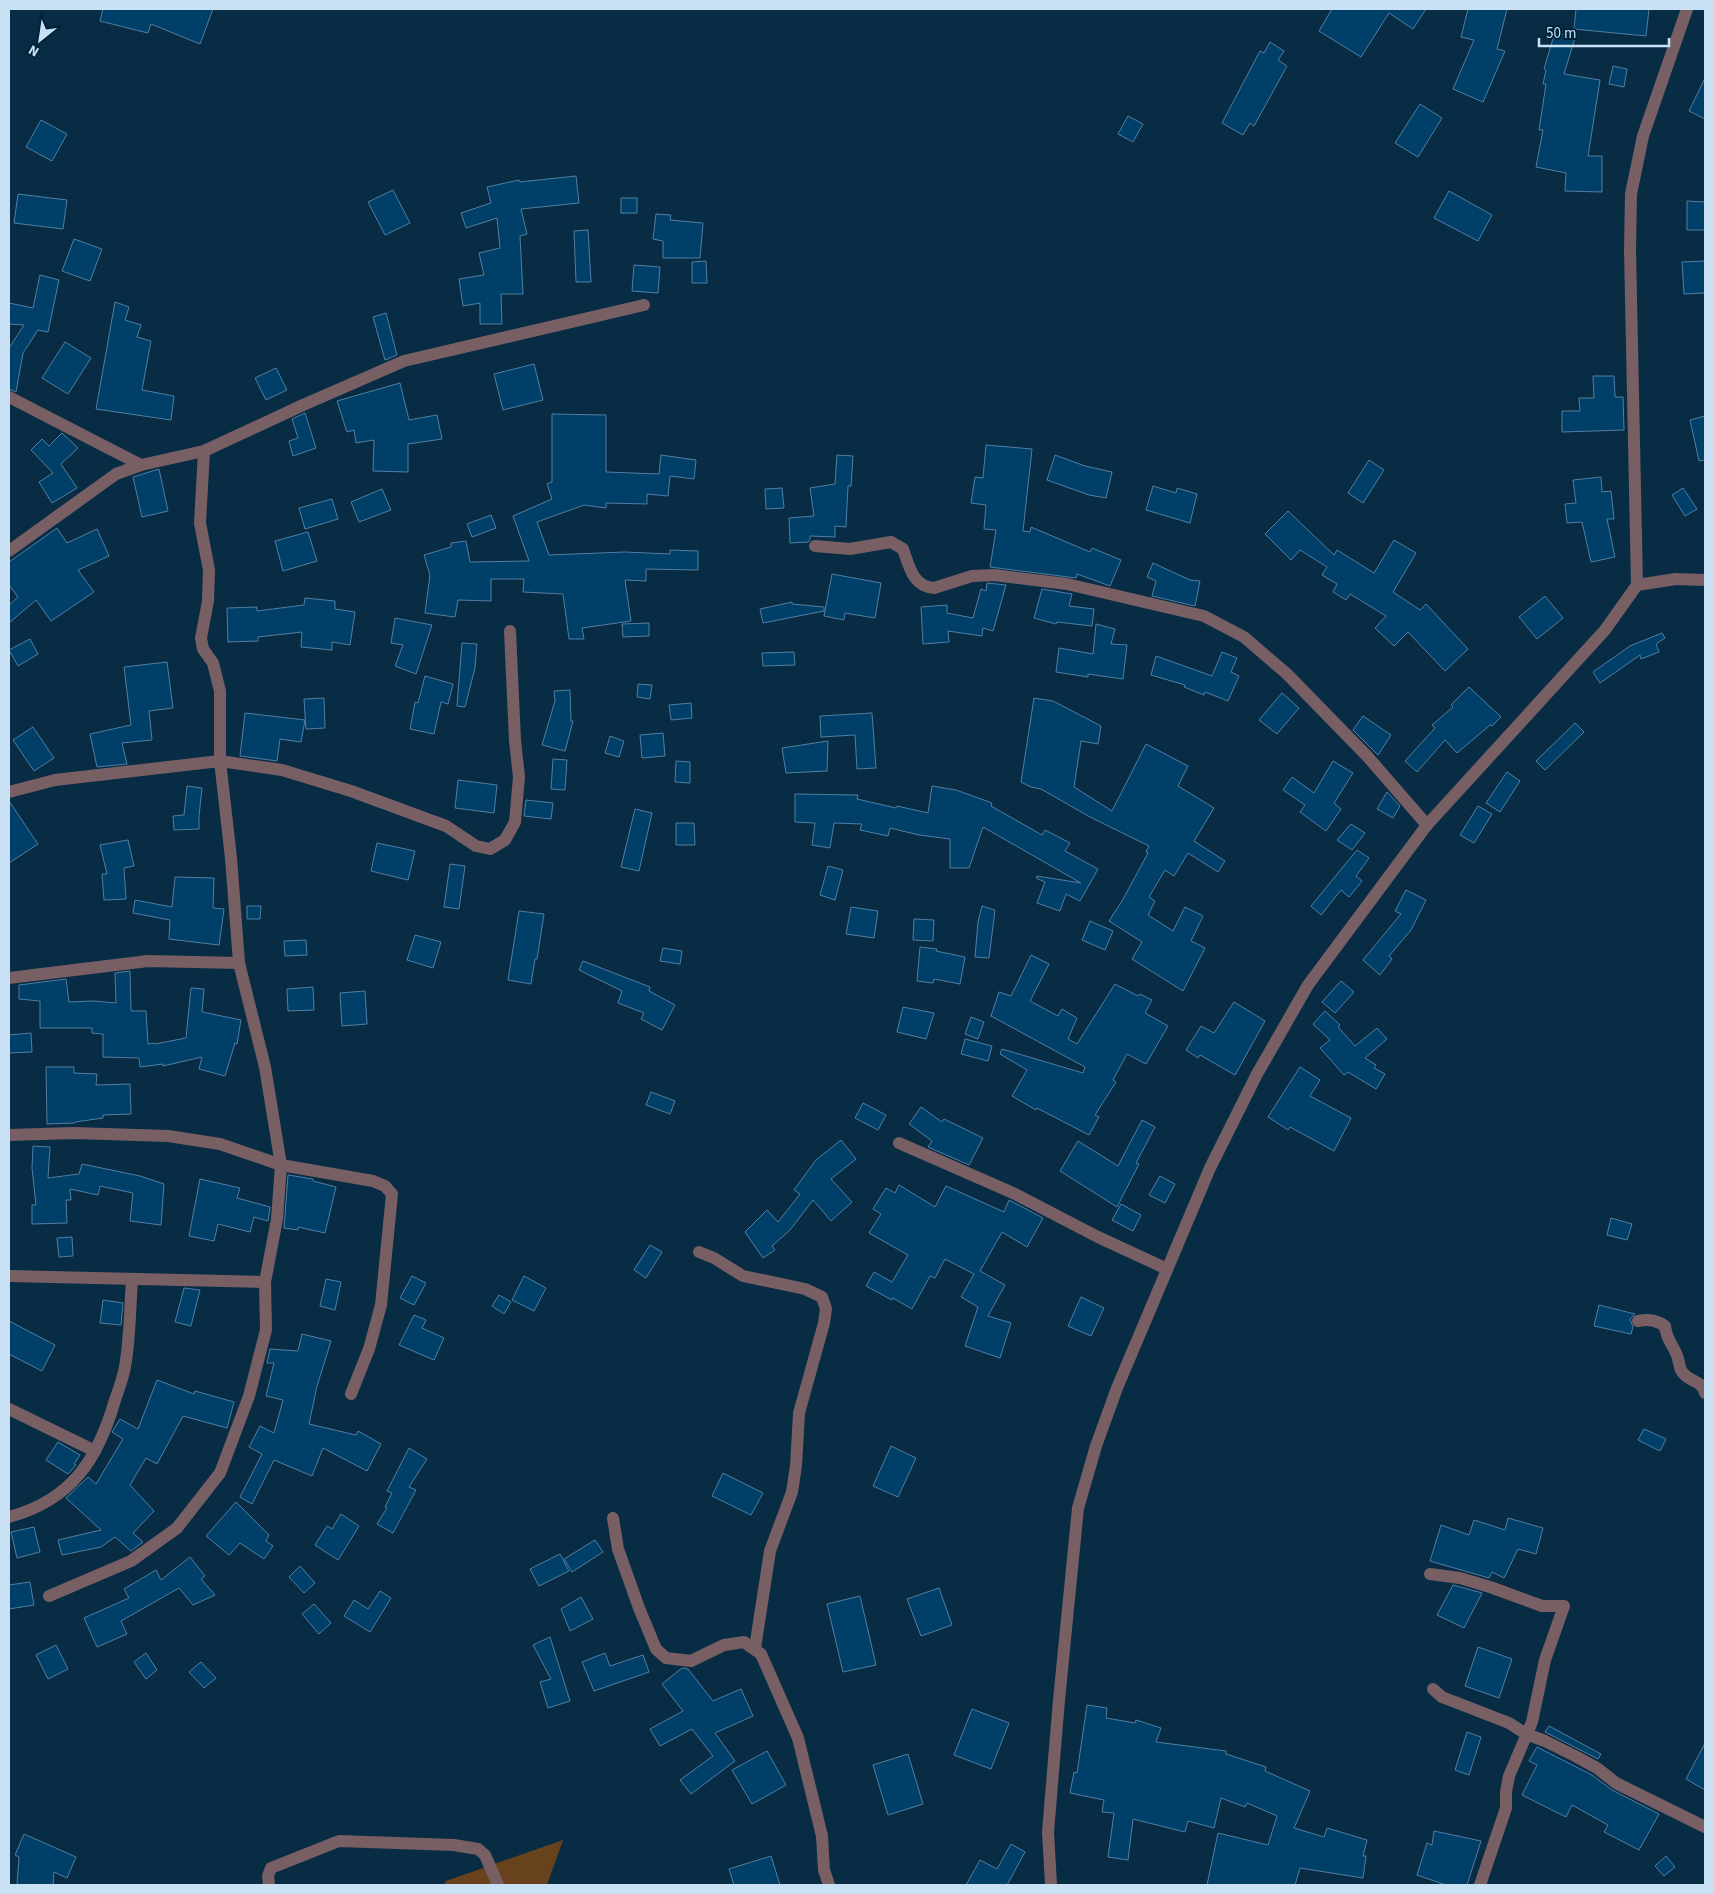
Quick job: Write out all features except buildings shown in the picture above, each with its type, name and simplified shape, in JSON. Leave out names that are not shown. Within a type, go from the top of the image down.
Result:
[{"type":"street","points":[[1051,1885],[1048,1832],[1078,1508],[1096,1446],[1117,1388],[1210,1168],[1257,1074],[1308,985],[1427,825],[1606,630],[1637,586],[1630,250],[1631,194],[1643,136],[1687,9]]},
{"type":"street","points":[[9,551],[116,474],[141,465],[204,451],[404,361],[644,305]]},
{"type":"street","points":[[9,397],[141,465]]},
{"type":"street","points":[[49,1596],[131,1561],[177,1528],[220,1472],[249,1396],[266,1330],[265,1282],[277,1219],[281,1165],[265,1067],[238,964],[231,858],[220,760],[220,691],[213,663],[203,649],[201,638],[208,602],[209,570],[200,523],[204,451]]},
{"type":"street","points":[[815,546],[850,549],[891,542],[904,549],[912,572],[921,585],[928,588],[934,588],[972,576],[994,575],[1067,584],[1204,616],[1244,638],[1287,674],[1367,756],[1427,825]]},
{"type":"street","points":[[1637,586],[1676,579],[1705,580]]},
{"type":"street","points":[[9,792],[55,780],[220,760],[282,770],[350,792],[446,826],[476,846],[490,849],[505,840],[515,822],[519,777],[515,741],[510,631]]},
{"type":"street","points":[[9,978],[148,961],[238,964]]},
{"type":"street","points":[[9,1135],[74,1133],[168,1136],[220,1144],[281,1165],[373,1181],[385,1186],[392,1194],[381,1306],[369,1349],[351,1394]]},
{"type":"street","points":[[900,1143],[1013,1193],[1098,1237],[1167,1269]]},
{"type":"street","points":[[699,1252],[714,1258],[743,1276],[805,1289],[822,1298],[826,1309],[818,1346],[799,1413],[796,1466],[792,1492],[770,1551],[755,1648]]},
{"type":"street","points":[[9,1276],[265,1282]]},
{"type":"street","points":[[9,1517],[51,1501],[74,1482],[95,1452],[109,1420],[125,1368],[132,1280]]},
{"type":"street","points":[[1638,1321],[1650,1319],[1665,1326],[1666,1337],[1678,1357],[1681,1372],[1704,1387],[1705,1393]]},
{"type":"street","points":[[9,1408],[95,1452]]},
{"type":"street","points":[[613,1518],[618,1549],[656,1649],[666,1658],[691,1661],[724,1645],[744,1642],[761,1654],[798,1738],[822,1836],[824,1870],[829,1885]]},
{"type":"street","points":[[1430,1574],[1460,1578],[1542,1606],[1564,1606],[1545,1660],[1532,1722],[1509,1776],[1506,1808],[1480,1885]]},
{"type":"street","points":[[1433,1689],[1442,1697],[1509,1724],[1526,1734],[1575,1756],[1597,1768],[1616,1783],[1705,1827]]},
{"type":"street","points":[[270,1885],[268,1876],[271,1868],[339,1841],[346,1841],[454,1845],[478,1849],[485,1855],[498,1885]]},
{"type":"shaded area","points":[[563,1840],[547,1885],[444,1885],[446,1881]]}]
